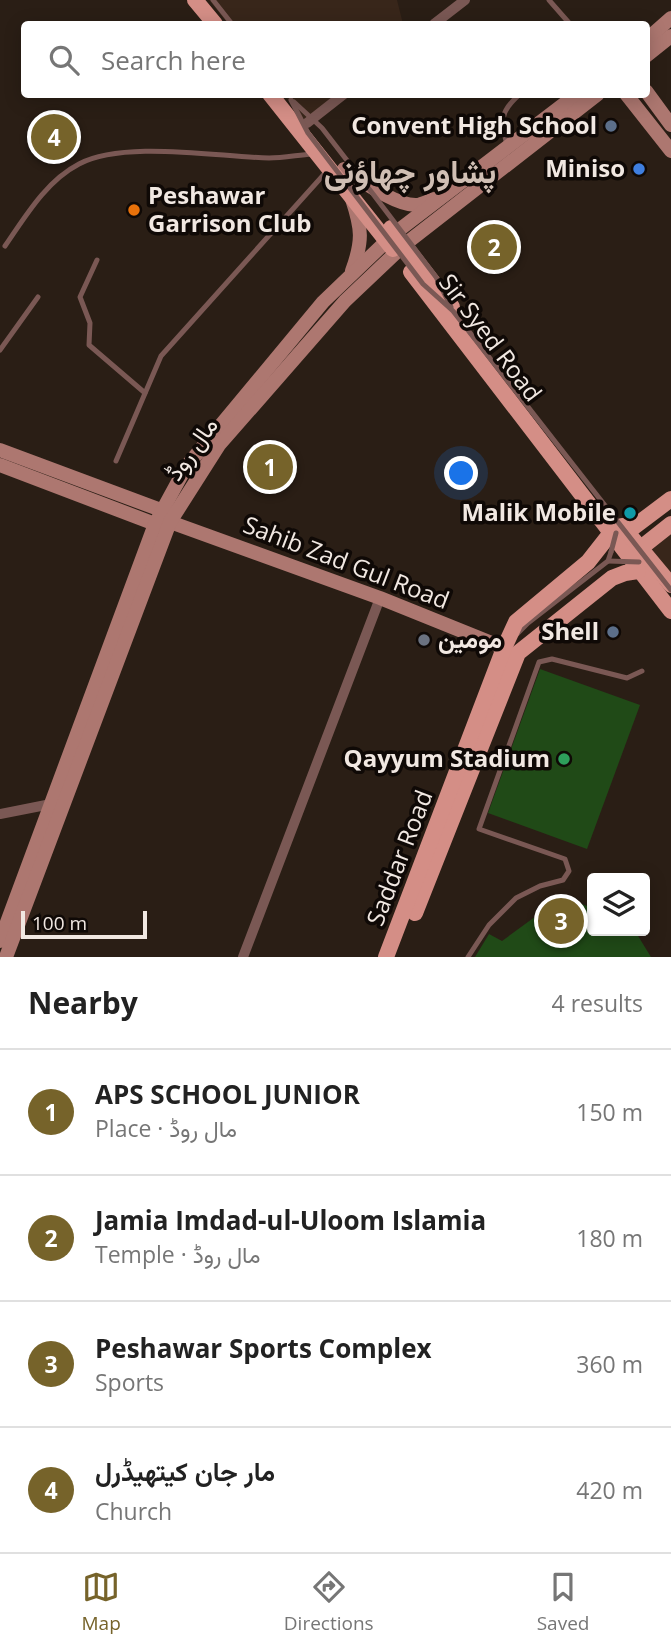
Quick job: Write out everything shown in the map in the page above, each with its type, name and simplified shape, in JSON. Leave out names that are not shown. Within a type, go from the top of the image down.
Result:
[{"type":"main road","points":[[195,0],[212,21]]},
{"type":"main road","points":[[211,0],[228,21]]},
{"type":"main road","points":[[650,36],[671,18]]},
{"type":"main road","points":[[650,53],[671,36]]},
{"type":"main road","points":[[650,96],[671,125]]},
{"type":"main road","name":"Sir Syed Road","points":[[274,98],[317,153],[337,169],[350,195],[396,243]]},
{"type":"main road","name":"Sir Syed Road","points":[[289,98],[337,169],[529,417],[638,571],[668,590]]},
{"type":"main road","name":"مال روڈ","points":[[166,516],[219,445],[396,243],[446,195],[572,98]]},
{"type":"main road","name":"مال روڈ","points":[[0,941],[58,802],[186,467],[323,302],[351,275],[593,98]]},
{"type":"main road","points":[[629,98],[671,151]]},
{"type":"main road","points":[[337,169],[403,202],[417,205],[446,195]]},
{"type":"main road","points":[[350,195],[360,225],[361,238],[360,250],[351,275]]},
{"type":"main road","name":"Sir Syed Road","points":[[529,417],[642,547],[668,590],[671,611]]},
{"type":"main road","name":"Sahib Zad Gul Road","points":[[0,450],[504,648]]},
{"type":"main road","name":"Sahib Zad Gul Road","points":[[0,465],[155,524],[166,516]]},
{"type":"main road","points":[[627,532],[671,499]]},
{"type":"main road","name":"مال روڈ","points":[[6,957],[155,524]]},
{"type":"main road","points":[[642,547],[671,524]]},
{"type":"main road","name":"Saddar Road","points":[[398,957],[477,737],[504,648],[516,622],[588,562],[610,534]]},
{"type":"main road","name":"Saddar Road","points":[[386,957],[477,737],[518,653],[612,578],[638,571]]},
{"type":"street","points":[[437,21],[465,0]]},
{"type":"street","points":[[307,123],[339,98]]},
{"type":"street","points":[[243,957],[380,598]]},
{"type":"street","points":[[0,814],[58,802]]},
{"type":"lane","points":[[549,0],[567,21]]},
{"type":"lane","points":[[289,98],[308,133],[423,284],[453,311],[668,590]]},
{"type":"lane","points":[[290,98],[322,128],[436,277],[453,311]]},
{"type":"lane","points":[[508,148],[502,123],[505,108],[516,98]]},
{"type":"lane","points":[[5,246],[43,192],[77,164],[96,156],[140,152],[272,158],[317,153]]},
{"type":"lane","points":[[116,461],[161,356],[337,169]]},
{"type":"lane","points":[[97,260],[79,297],[90,324],[89,345],[145,393]]},
{"type":"lane","points":[[0,350],[38,297]]},
{"type":"lane","points":[[477,737],[513,639],[528,623],[608,561],[615,533],[611,516]]},
{"type":"lane","points":[[608,561],[639,562],[655,570]]},
{"type":"lane","points":[[468,957],[489,925],[516,898],[540,886],[563,880],[569,872],[565,859],[479,829],[539,662],[552,659],[627,678],[642,671]]},
{"type":"lane","points":[[477,737],[485,711]]},
{"type":"shaded area","points":[[209,0],[397,0],[402,21],[226,21]]},
{"type":"shaded area","points":[[286,98],[340,98],[307,123]]},
{"type":"shaded area","points":[[671,524],[671,584],[642,547]]},
{"type":"green space","name":"Qayyum Stadium","points":[[540,669],[640,705],[587,849],[488,813]]},
{"type":"green space","points":[[582,904],[587,906],[587,936],[638,936],[651,957],[475,957],[489,934],[502,941],[543,911]]},
{"type":"place","name":"Convent High School","points":[[611,126]]},
{"type":"place","name":"مار جان کیتھیڈرل","points":[[54,137]]},
{"type":"place","name":"Miniso","points":[[639,169]]},
{"type":"place","name":"Peshawar Garrison Club","points":[[134,210]]},
{"type":"place","name":"Jamia Imdad-ul-Uloom Islamia","points":[[494,247]]},
{"type":"place","name":"APS SCHOOL JUNIOR","points":[[270,467]]},
{"type":"place","name":"Malik Mobile","points":[[630,513]]},
{"type":"place","name":"Shell","points":[[613,632]]},
{"type":"place","name":"مومین","points":[[424,640]]},
{"type":"place","name":"Qayyum Stadium","points":[[564,759]]},
{"type":"place","name":"Peshawar Sports Complex","points":[[561,921]]},
{"type":"district","name":"پشاور چھاؤنی","points":[[410,172]]}]
